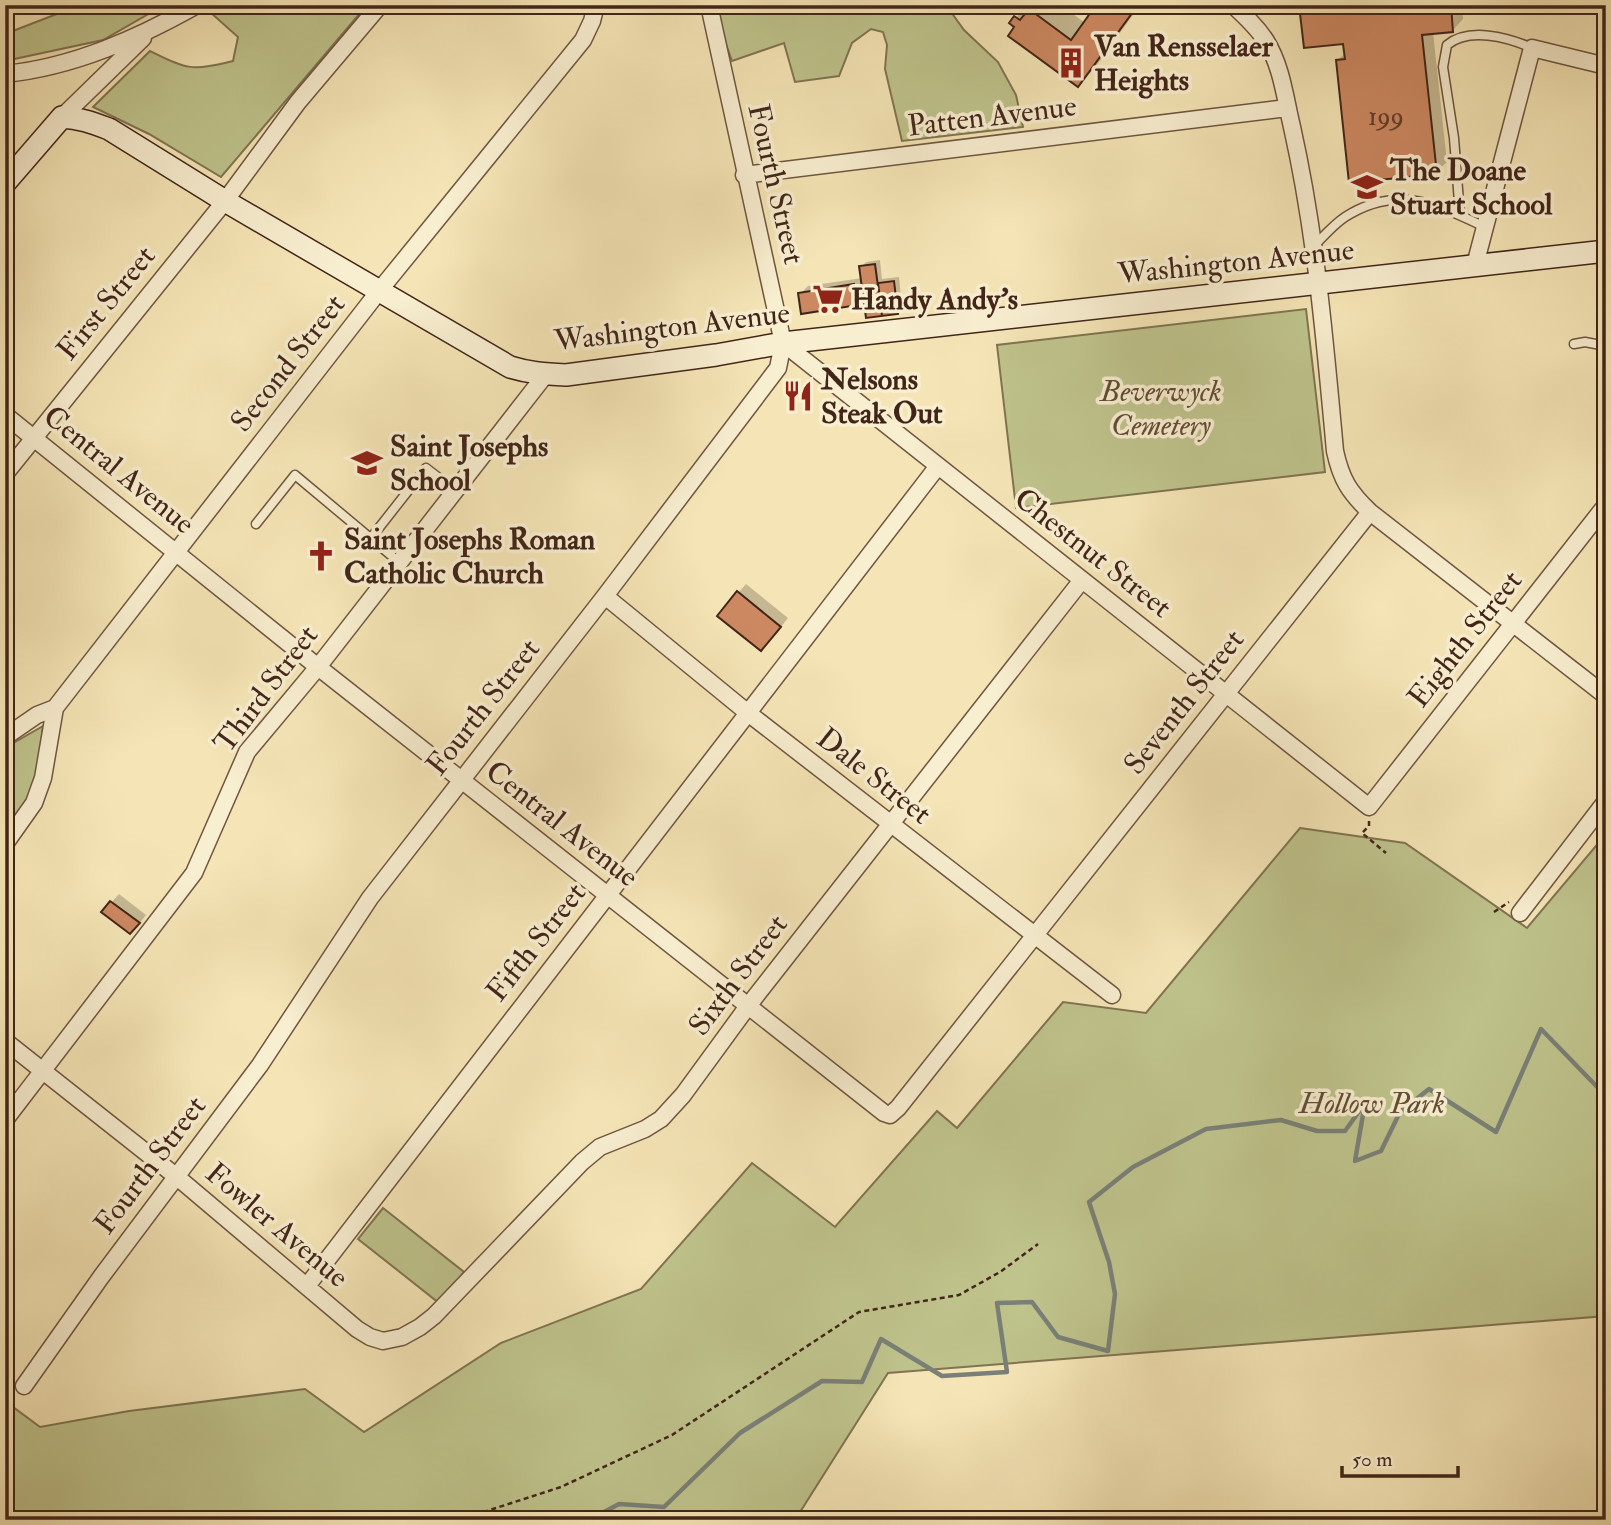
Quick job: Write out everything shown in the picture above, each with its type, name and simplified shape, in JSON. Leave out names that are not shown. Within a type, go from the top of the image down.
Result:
[{"type":"street","points":[[5,74],[84,57],[149,32],[197,5]]},
{"type":"street","name":"First Street","points":[[5,474],[225,201],[298,102],[380,5]]},
{"type":"street","name":"Second Street","points":[[5,737],[37,715],[55,708],[379,291],[583,40],[596,5]]},
{"type":"street","name":"Fourth Street","points":[[23,1386],[260,1065],[370,898],[778,368],[783,342],[744,175],[709,5]]},
{"type":"street","points":[[1233,5],[1252,22],[1266,41],[1279,69],[1306,191],[1319,282],[1335,451],[1340,474],[1352,495],[1370,512],[1606,696]]},
{"type":"street","points":[[5,183],[62,117],[149,32]]},
{"type":"street","points":[[1475,265],[1532,48],[1606,66]]},
{"type":"street","name":"Patten Avenue","points":[[744,175],[1287,108]]},
{"type":"street","name":"Washington Avenue","points":[[62,117],[79,118],[109,130],[225,201],[510,367],[546,374],[566,375],[689,359],[783,342],[1606,251]]},
{"type":"street","name":"Chestnut Street","points":[[783,342],[1369,807]]},
{"type":"street","name":"Third Street","points":[[5,1121],[194,873],[247,752],[318,667],[546,374]]},
{"type":"street","name":"Central Avenue","points":[[5,415],[462,781],[884,1113],[890,1115]]},
{"type":"street","name":"Fifth Street","points":[[307,1286],[939,466]]},
{"type":"street","name":"Eighth Street","points":[[1369,807],[1606,505]]},
{"type":"street","name":"Seventh Street","points":[[890,1115],[1370,512]]},
{"type":"street","name":"Sixth Street","points":[[383,1341],[402,1337],[434,1316],[582,1162],[600,1147],[645,1129],[662,1119],[684,1095],[748,1006],[1082,580]]},
{"type":"street","name":"Dale Street","points":[[605,596],[748,713],[1112,995]]},
{"type":"street","points":[[5,844],[34,803],[40,788],[55,708]]},
{"type":"street","points":[[1520,913],[1606,800]]},
{"type":"street","name":"Fowler Avenue","points":[[5,1041],[177,1177],[357,1329],[383,1341]]},
{"type":"lane","points":[[1460,215],[1454,138],[1443,67],[1447,45],[1453,40],[1469,36],[1491,36],[1516,41],[1532,48]]},
{"type":"lane","points":[[1313,247],[1342,219],[1362,208],[1387,200],[1412,199],[1460,215],[1485,227]]},
{"type":"lane","points":[[1574,344],[1585,342],[1606,346]]},
{"type":"lane","points":[[371,538],[426,468],[456,491]]},
{"type":"lane","points":[[257,524],[295,475],[400,562]]},
{"type":"path","points":[[1369,807],[1369,825],[1362,833],[1386,853]]},
{"type":"path","points":[[459,1520],[561,1487],[672,1435],[859,1312],[959,1294],[1000,1272],[1038,1244]]},
{"type":"green space","points":[[80,5],[164,5],[103,40],[5,61],[5,34]]},
{"type":"green space","points":[[225,5],[367,5],[221,177],[149,134],[93,107],[150,51],[190,67],[233,61],[238,37],[210,12]]},
{"type":"green space","points":[[712,5],[946,5],[964,30],[998,62],[1016,95],[1023,127],[902,141],[885,69],[887,45],[883,32],[871,29],[852,43],[839,76],[795,82],[784,43],[732,61]]},
{"type":"green space","name":"Beverwyck Cemetery","points":[[1306,309],[1325,472],[1016,508],[997,345]]},
{"type":"green space","points":[[43,726],[37,771],[30,794],[5,832],[5,751],[10,745]]},
{"type":"green space","name":"Hollow Park","points":[[1300,828],[1405,843],[1527,928],[1606,834],[1606,1316],[888,1373],[795,1520],[5,1520],[5,1401],[40,1427],[129,1411],[305,1389],[364,1432],[501,1343],[641,1289],[752,1163],[835,1227],[937,1111],[957,1128],[1063,1002],[1146,1013]]},
{"type":"green space","points":[[383,1208],[464,1272],[439,1303],[358,1239]]},
{"type":"building","name":"Van Rensselaer Heights","points":[[1096,5],[1138,5],[1078,87],[1008,36],[1014,27],[1009,23],[1014,16],[1020,20],[1029,9],[1071,40]]},
{"type":"building","name":"The Doane Stuart School","points":[[1299,5],[1451,5],[1453,32],[1422,35],[1437,174],[1349,183],[1336,60],[1345,59],[1343,44],[1304,48]]},
{"type":"building","points":[[875,264],[882,316],[866,318],[859,266]]},
{"type":"building","points":[[894,281],[898,314],[882,316],[878,283]]},
{"type":"building","name":"Handy Andy's","points":[[854,284],[858,305],[801,314],[798,293]]},
{"type":"building","points":[[737,591],[781,627],[761,651],[717,616]]},
{"type":"building","points":[[110,901],[140,923],[130,934],[101,912]]},
{"type":"waterway","points":[[589,1520],[619,1504],[664,1507],[740,1433],[822,1381],[862,1382],[881,1339],[942,1376],[1007,1372],[997,1303],[1032,1302],[1058,1337],[1108,1351],[1115,1294],[1109,1262],[1089,1202],[1133,1167],[1206,1129],[1281,1120],[1317,1131],[1345,1131],[1365,1103],[1355,1161],[1381,1151],[1400,1112],[1429,1089],[1496,1132],[1541,1029],[1606,1096]]},
{"type":"place","name":"Van Rensselaer Heights","points":[[1071,63]]},
{"type":"place","name":"The Doane Stuart School","points":[[1367,187]]},
{"type":"place","name":"Handy Andy's","points":[[828,299]]},
{"type":"place","name":"Nelsons Steak Out","points":[[798,396]]},
{"type":"place","name":"Saint Josephs School","points":[[367,463]]},
{"type":"place","name":"Saint Josephs Roman Catholic Church","points":[[321,556]]}]
